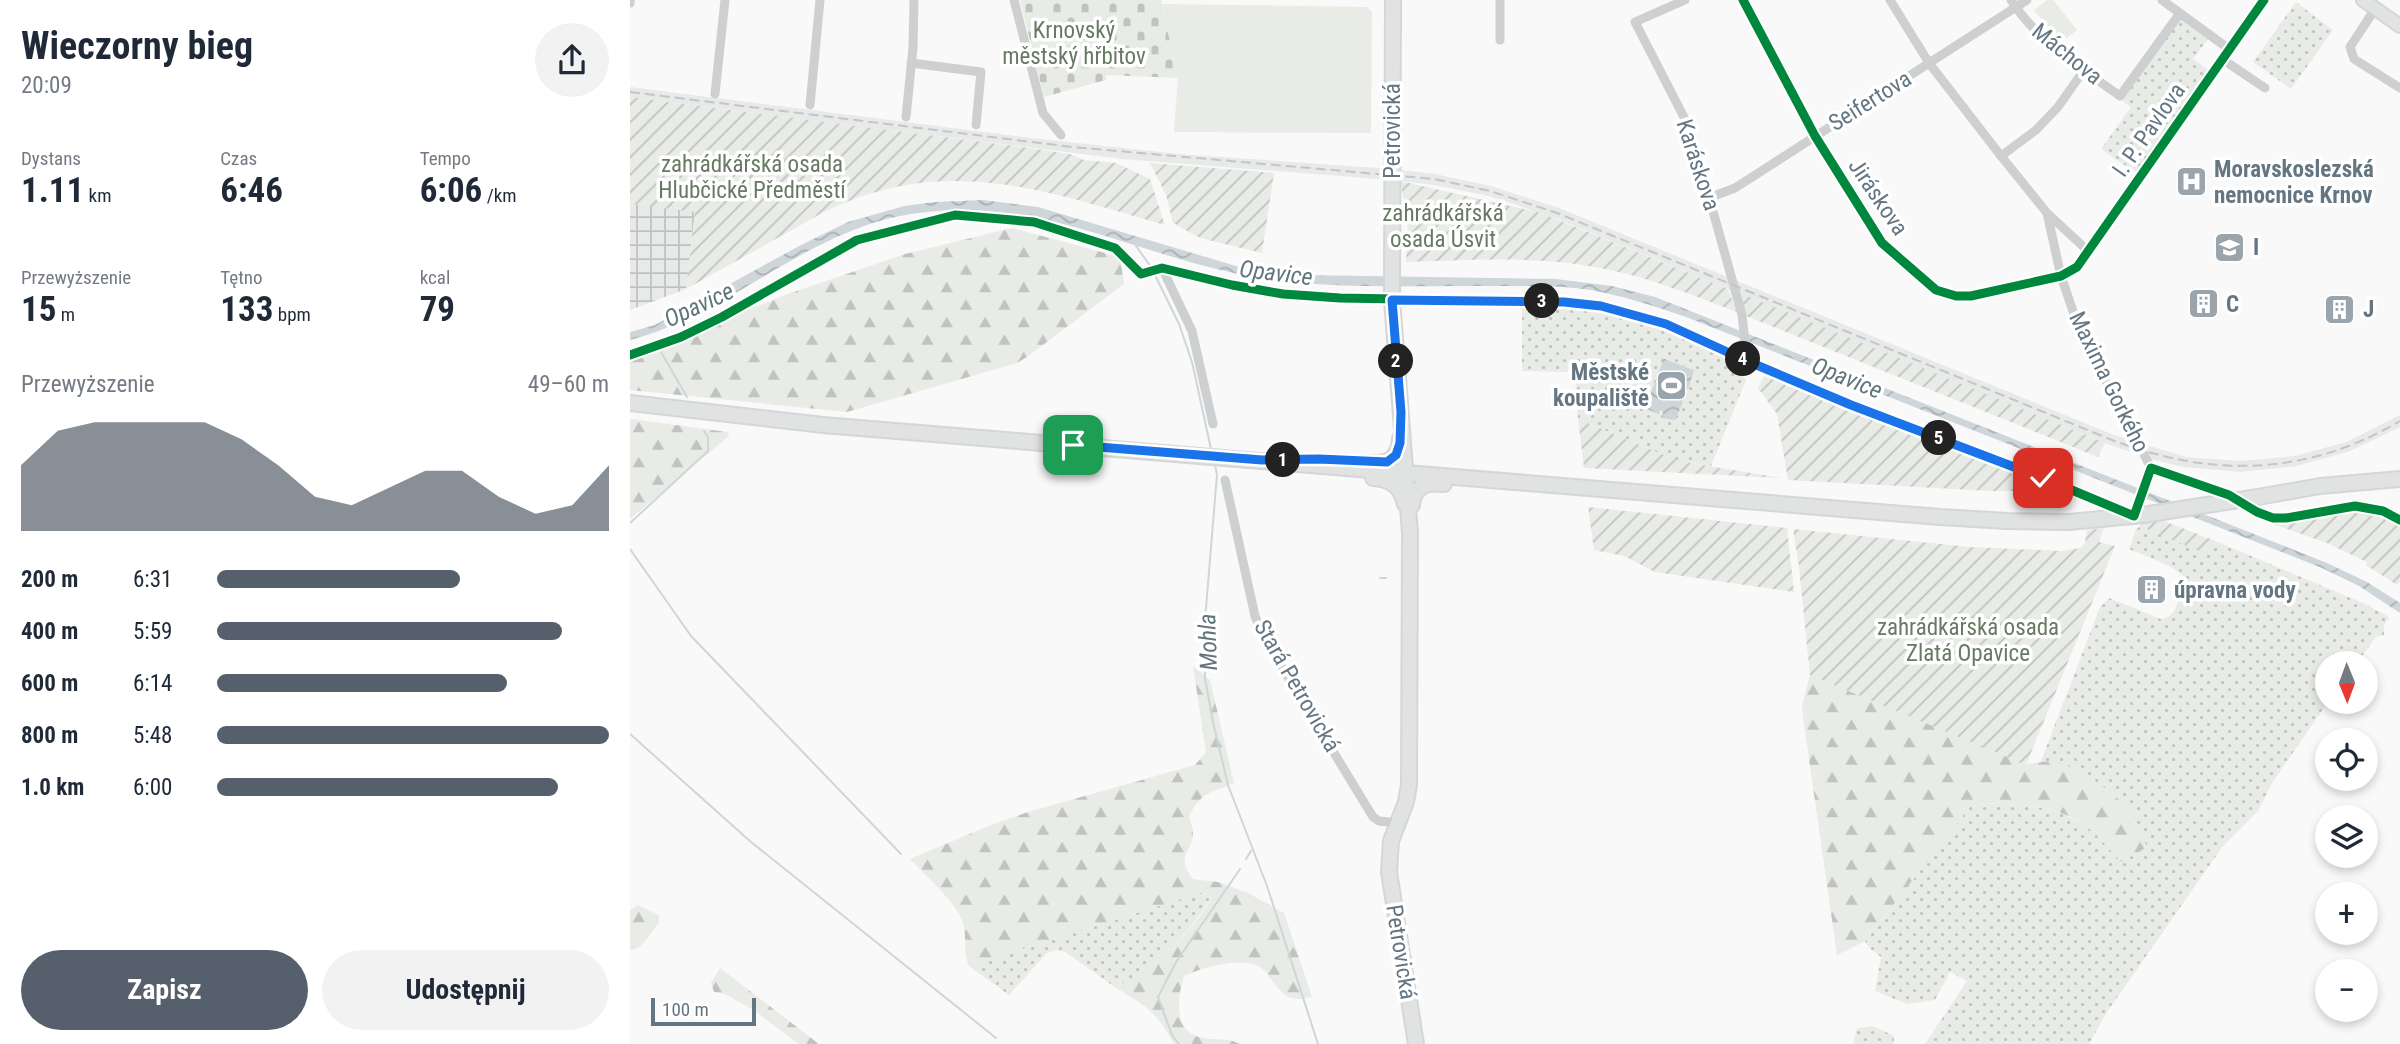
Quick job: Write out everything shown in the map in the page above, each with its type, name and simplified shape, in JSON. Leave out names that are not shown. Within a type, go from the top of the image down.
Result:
[{"type":"main road","name":"Petrovická","points":[[1393,0],[1392,298],[1401,412]]},
{"type":"main road","points":[[2363,0],[2400,26]]},
{"type":"main road","points":[[630,402],[799,423],[1962,518],[2069,522],[2143,515],[2328,485],[2400,479]]},
{"type":"main road","points":[[1262,460],[1387,462],[1399,448],[1401,412]]},
{"type":"main road","points":[[1401,412],[1410,533]]},
{"type":"main road","points":[[1401,412],[1410,452],[1425,466],[1536,483]]},
{"type":"main road","points":[[1262,460],[1315,472],[1388,481],[1397,486],[1403,495],[1410,533]]},
{"type":"main road","points":[[1410,533],[1414,494],[1424,484],[1483,487],[1536,483]]},
{"type":"main road","name":"Petrovická","points":[[1410,533],[1409,785],[1406,802],[1391,841],[1388,872],[1416,1044]]},
{"type":"street","points":[[715,94],[725,0]]},
{"type":"street","points":[[810,105],[820,0]]},
{"type":"street","points":[[906,117],[914,0]]},
{"type":"street","points":[[1014,0],[1043,113],[1061,135]]},
{"type":"street","points":[[1500,0],[1500,40]]},
{"type":"street","name":"Karáskova","points":[[1685,0],[1635,22],[1690,129],[1742,316],[1746,357]]},
{"type":"street","name":"Jiráskova","points":[[1744,0],[1815,136],[1882,243],[1936,290],[1956,296],[1971,296],[2061,276]]},
{"type":"street","name":"Maxima Gorkého","points":[[1890,0],[1929,63],[2001,156],[2047,213],[2087,250]]},
{"type":"street","name":"Máchova","points":[[2011,0],[2016,9],[2052,46],[2120,96],[2180,13]]},
{"type":"street","name":"Seifertova","points":[[1711,197],[1735,188],[2027,0]]},
{"type":"street","points":[[2162,0],[2229,49]]},
{"type":"street","name":"I. P. Pavlova","points":[[2061,276],[2077,267],[2264,0]]},
{"type":"street","points":[[2375,9],[2350,47],[2351,52],[2354,58],[2400,88]]},
{"type":"street","points":[[2222,59],[2265,88]]},
{"type":"street","points":[[911,63],[981,72],[976,125]]},
{"type":"street","points":[[2001,156],[2036,131],[2058,107],[2084,70]]},
{"type":"street","name":"Maxima Gorkého","points":[[2047,213],[2061,276],[2079,329],[2151,468]]},
{"type":"street","points":[[630,355],[681,337],[722,317],[857,240],[955,215],[1034,222],[1115,248],[1141,274],[1159,268],[1283,294],[1551,301],[1601,306],[1666,324],[1851,405],[2043,478],[2134,516],[2151,468],[2229,495],[2257,512],[2273,517],[2286,518],[2357,506],[2383,511],[2400,520]]},
{"type":"street","points":[[1159,268],[1192,331],[1213,424]]},
{"type":"street","name":"Stará Petrovická","points":[[1225,480],[1255,616],[1263,636],[1373,817],[1379,821],[1398,823]]},
{"type":"shaded area","points":[[630,87],[1179,154],[1393,169],[1435,174],[1491,186],[1559,208],[2114,435],[2186,457],[2240,461],[2295,456],[2346,442],[2400,415],[2400,427],[2350,451],[2297,466],[2240,472],[2184,467],[2110,445],[1555,218],[1489,196],[1392,180],[1122,159],[630,97]]},
{"type":"shaded area","points":[[630,204],[695,211],[686,289],[630,310]]},
{"type":"green space","name":"Krnovský městský hřbitov","points":[[1020,0],[1161,0],[1178,78],[1106,75],[1106,80],[1044,97]]},
{"type":"green space","points":[[2047,0],[2053,0],[2077,30],[2060,43],[2034,10]]},
{"type":"green space","points":[[2296,2],[2333,30],[2291,89],[2253,62]]},
{"type":"green space","points":[[1162,4],[1366,7],[1372,11],[1371,133],[1174,132],[1178,78]]},
{"type":"green space","points":[[2180,18],[2209,38],[2193,59],[2210,71],[2138,174],[2101,149],[2131,107],[2121,100]]},
{"type":"green space","name":"zahrádkářská osada Hlubčické Předměstí","points":[[630,97],[1029,148],[1070,154],[1084,160],[1116,163],[1150,179],[1165,225],[1045,192],[967,181],[927,182],[886,189],[836,206],[686,289],[695,212],[630,204]]},
{"type":"green space","points":[[1150,163],[1274,173],[1262,253],[1200,238],[1173,223],[1166,195]]},
{"type":"green space","name":"zahrádkářská osada Úsvit","points":[[1400,181],[1541,213],[1728,289],[1737,312],[1642,278],[1585,265],[1534,260],[1406,262],[1408,220]]},
{"type":"green space","points":[[1012,228],[1120,257],[1124,284],[1017,363],[847,412],[630,390],[630,358],[685,340],[723,320],[788,294],[905,254]]},
{"type":"green space","points":[[1740,293],[2105,443],[2098,457],[1746,316]]},
{"type":"green space","name":"Městské koupaliště","points":[[1579,305],[1632,318],[1723,354],[1746,380],[1711,466],[1678,461],[1578,419],[1575,376],[1572,372],[1522,371],[1522,306]]},
{"type":"green space","points":[[1766,372],[2065,491],[1991,491],[1788,480],[1777,414],[1758,388]]},
{"type":"green space","points":[[630,419],[728,432],[729,436],[630,519]]},
{"type":"green space","points":[[1578,419],[1678,461],[1781,478],[1584,468]]},
{"type":"green space","points":[[1588,507],[1787,528],[1794,592],[1655,572],[1624,556],[1594,550]]},
{"type":"green space","points":[[2352,510],[2400,523],[2400,581],[2397,585],[2366,565],[2367,562],[2327,543],[2273,524]]},
{"type":"green space","points":[[2141,512],[2213,540],[2208,555],[2140,526]]},
{"type":"green space","points":[[2140,526],[2207,554],[2213,540],[2363,603],[2389,617],[2384,626],[2384,635],[2376,637],[2366,651],[2315,651],[2315,714],[2320,714],[2272,783],[2258,811],[2223,846],[2107,1012],[2089,1044],[1925,1044],[1967,981],[1950,972],[1935,1000],[1907,1004],[1875,991],[1881,957],[1869,948],[1865,941],[1973,803],[2020,805],[2065,815],[2092,831],[2122,862],[2038,769],[2100,607],[2109,598],[2161,619],[2173,612],[2183,592],[2185,581],[2181,574],[2129,549]]},
{"type":"green space","name":"zahrádkářská osada Zlatá Opavice","points":[[2104,528],[2099,542],[2115,546],[2026,765],[1810,675],[1793,529],[1970,547],[2061,551],[2081,548],[2085,543],[2087,530]]},
{"type":"green space","points":[[1193,666],[1210,680],[1234,783],[1203,797],[1189,816],[1193,834],[1185,865],[1193,879],[1218,882],[1248,893],[1284,913],[1312,997],[1288,997],[1263,969],[1252,964],[1222,964],[1184,976],[1179,1010],[1184,1026],[1196,1036],[1240,1044],[1174,1044],[1149,1010],[1115,987],[1143,971],[1172,948],[1196,921],[1213,894],[1200,893],[969,966],[960,915],[948,898],[910,859],[1028,812],[1195,765],[1206,752]]},
{"type":"green space","points":[[1810,675],[2026,764],[2058,760],[2099,783],[2133,812],[2147,847],[2122,862],[2092,831],[2065,815],[2036,807],[1973,803],[1865,941],[1837,955],[1803,717],[1802,705]]},
{"type":"green space","points":[[1200,893],[1213,894],[1183,935],[1158,960],[1115,987],[1065,952],[1056,950],[1047,953],[1009,995],[969,966]]},
{"type":"green space","points":[[638,905],[659,915],[659,923],[639,947],[630,950],[630,910]]},
{"type":"green space","points":[[720,968],[819,1044],[799,1044],[752,1009],[725,994],[714,992],[711,983]]},
{"type":"green space","points":[[1873,1026],[1894,1036],[1894,1044],[1853,1044],[1857,1028]]},
{"type":"water","name":"Opavice","points":[[983,200],[1038,207],[1236,266],[1302,275],[1556,279],[1612,286],[1655,297],[2327,563],[2367,582],[2400,603],[2400,613],[2359,586],[2322,568],[1686,317],[1591,290],[1544,286],[1301,283],[1238,274],[1072,226],[1031,217],[989,211],[946,210],[900,216],[864,226],[797,257],[699,313],[630,340],[630,332],[655,325],[848,222],[904,206]]},
{"type":"water","name":"Městské koupaliště","points":[[1662,358],[1683,366],[1684,364],[1694,370],[1688,389],[1680,399],[1683,402],[1675,420],[1663,418],[1663,411],[1660,410],[1659,414],[1642,407],[1646,406]]},
{"type":"waterway","name":"Mohla","points":[[1136,246],[1151,267]]},
{"type":"waterway","name":"Mohla","points":[[1155,275],[1179,324],[1192,362],[1211,449]]},
{"type":"waterway","points":[[661,352],[687,397]]},
{"type":"waterway","points":[[630,523],[708,451],[708,437],[704,431]]},
{"type":"waterway","name":"Mohla","points":[[1215,465],[1217,475],[1204,632],[1205,678],[1228,785],[1267,886],[1318,1044]]},
{"type":"waterway","points":[[630,549],[691,636],[901,854]]},
{"type":"waterway","points":[[1380,578],[1386,578]]},
{"type":"waterway","points":[[630,734],[751,842],[996,1038]]},
{"type":"waterway","points":[[1246,859],[1251,851]]},
{"type":"waterway","points":[[1179,1044],[1172,1035],[1158,997],[1176,962],[1240,869]]},
{"type":"railway","points":[[630,92],[1072,147],[1434,179],[1490,191],[1557,213],[2112,440],[2186,461],[2223,465],[2294,461],[2330,453],[2400,421]]},
{"type":"cycle path","points":[[1743,0],[1815,136],[1882,243],[1936,290],[1956,296],[1971,296],[2061,276],[2077,267],[2264,0]]},
{"type":"cycle path","points":[[630,355],[681,337],[722,317],[857,240],[955,215],[1034,222],[1115,248],[1141,274],[1162,268],[1283,294],[1340,298],[1564,302],[1601,306],[1666,324],[1851,405],[2043,478],[2134,516],[2151,468],[2229,495],[2273,518],[2355,506],[2383,511],[2400,520]]},
{"type":"place","name":"Moravskoslezská nemocnice Krnov","points":[[2191,182]]},
{"type":"place","name":"I","points":[[2230,247]]},
{"type":"place","name":"C","points":[[2203,304]]},
{"type":"place","name":"J","points":[[2340,309]]},
{"type":"place","name":"Městské koupaliště","points":[[1672,385]]},
{"type":"place","name":"úpravna vody","points":[[2151,590]]},
{"type":"route","points":[[1073,445],[1262,460],[1319,459],[1384,463],[1394,457],[1400,443],[1401,412],[1392,300],[1513,300],[1601,306],[1666,324],[1851,405],[2043,478]]}]
